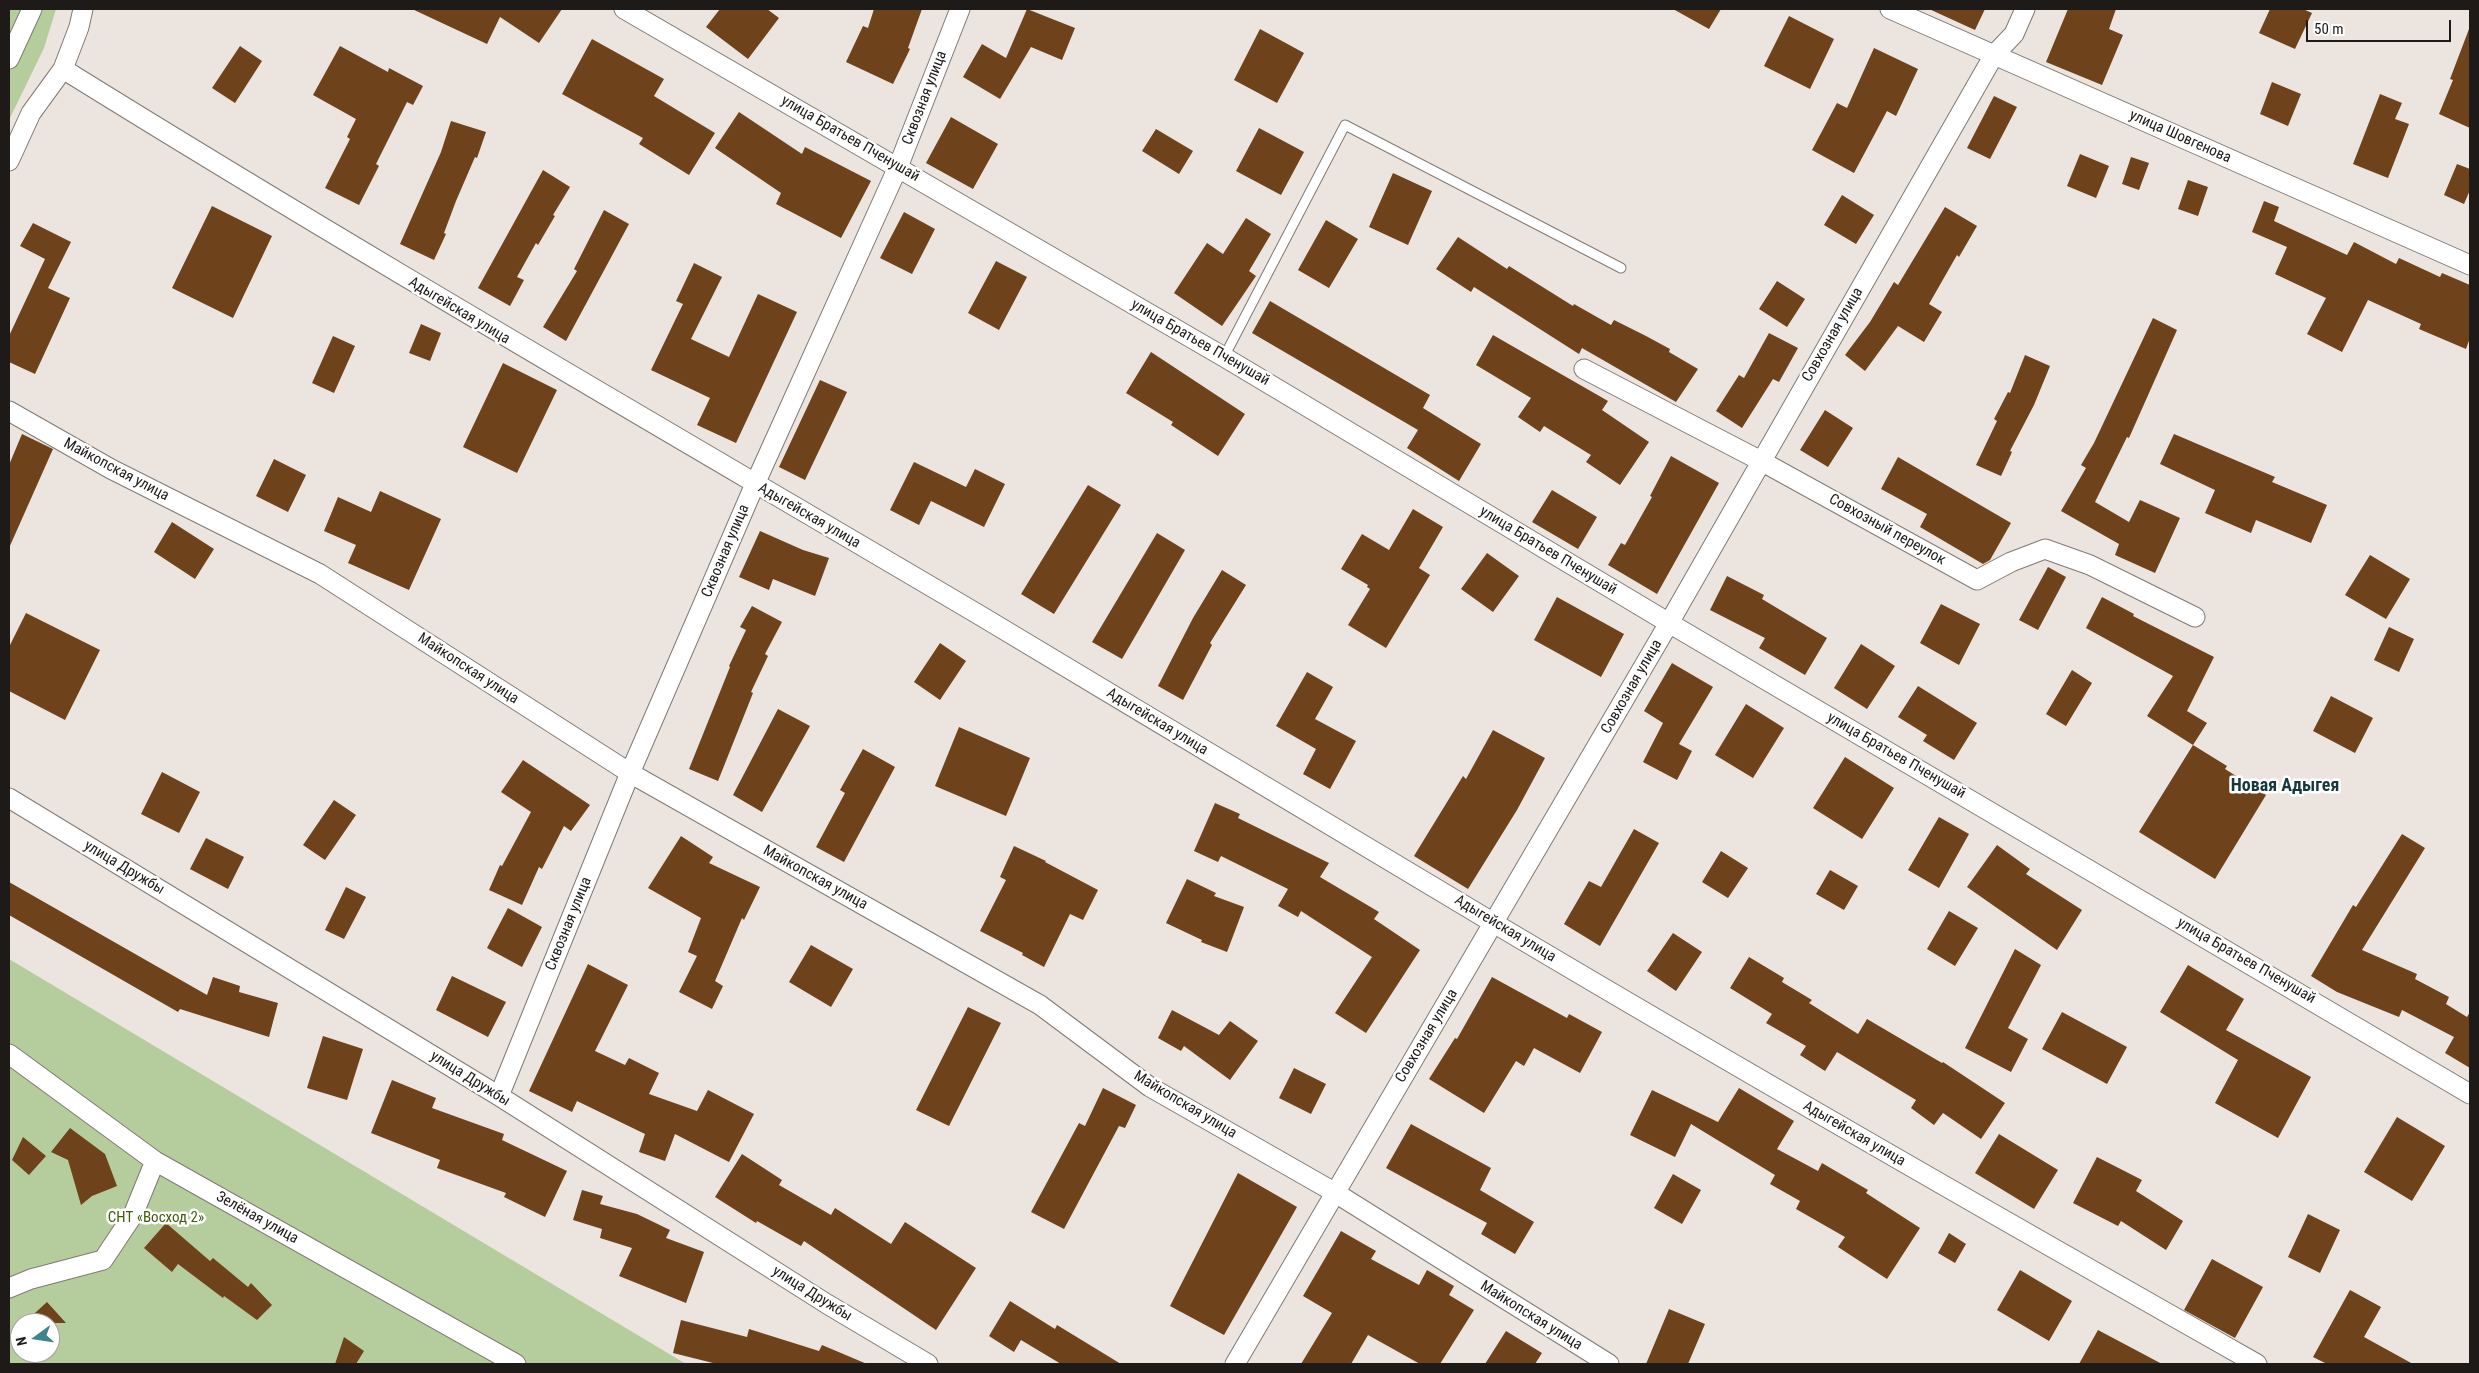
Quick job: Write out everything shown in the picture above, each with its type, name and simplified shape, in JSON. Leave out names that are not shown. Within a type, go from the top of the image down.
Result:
[{"type":"street","points":[[9,58],[32,9]]},
{"type":"street","points":[[9,160],[30,113],[63,69],[79,27],[83,9]]},
{"type":"street","name":"улица Братьев Пченушай","points":[[624,9],[1224,357],[1669,623],[2470,1094]]},
{"type":"street","name":"Сквозная улица","points":[[499,1096],[630,774],[755,484],[898,167],[960,9]]},
{"type":"street","name":"улица Шовгенова","points":[[1890,9],[2470,265]]},
{"type":"street","name":"Совхозная улица","points":[[1235,1364],[1334,1192],[1669,623],[1994,55],[2014,34],[2025,9]]},
{"type":"street","name":"Адыгейская улица","points":[[63,69],[250,186],[973,612],[1494,923],[1968,1201],[2257,1364]]},
{"type":"street","name":"Совхозный переулок","points":[[1584,369],[1761,461],[1977,580],[2011,562],[2045,549],[2090,565],[2195,617]]},
{"type":"street","name":"Майкопская улица","points":[[9,411],[111,469],[320,574],[630,774],[1040,1005],[1150,1087],[1334,1192],[1609,1364]]},
{"type":"street","name":"улица Дружбы","points":[[9,798],[499,1096],[827,1304],[928,1364]]},
{"type":"street","name":"Зелёная улица","points":[[9,1054],[155,1160],[516,1364]]},
{"type":"street","points":[[9,1288],[31,1279],[103,1260],[133,1215],[155,1160]]},
{"type":"lane","points":[[1224,357],[1346,125],[1621,268]]},
{"type":"green space","points":[[9,9],[56,9],[44,48],[9,120]]},
{"type":"green space","name":"СНТ «Восход 2»","points":[[9,959],[686,1364],[9,1364]]},
{"type":"building","points":[[412,9],[562,9],[539,43],[500,17],[487,44]]},
{"type":"building","points":[[720,9],[767,9],[779,18],[748,59],[706,27]]},
{"type":"building","points":[[874,9],[922,9],[908,48],[910,49],[893,84],[846,62],[863,26],[868,28]]},
{"type":"building","points":[[1027,9],[1075,28],[1062,60],[1031,47],[1000,99],[963,77],[982,44],[1006,58]]},
{"type":"building","points":[[1673,9],[1721,9],[1709,29]]},
{"type":"building","points":[[1929,9],[1985,9],[1975,30]]},
{"type":"building","points":[[2068,9],[2116,9],[2109,29],[2123,35],[2102,85],[2046,62]]},
{"type":"building","points":[[2270,9],[2303,9],[2312,13],[2295,49],[2259,33]]},
{"type":"building","points":[[1789,16],[1834,39],[1810,89],[1764,66]]},
{"type":"building","points":[[1260,29],[1304,53],[1277,103],[1234,80]]},
{"type":"building","points":[[2469,29],[2470,128],[2439,114],[2453,80],[2450,79]]},
{"type":"building","points":[[592,39],[664,79],[654,96],[715,133],[689,175],[639,144],[643,138],[562,94]]},
{"type":"building","points":[[240,46],[262,61],[235,103],[212,88]]},
{"type":"building","points":[[340,46],[388,72],[389,68],[423,86],[413,105],[407,102],[376,164],[379,166],[359,205],[325,188],[350,139],[347,137],[356,119],[313,95]]},
{"type":"building","points":[[1874,48],[1918,69],[1896,116],[1887,111],[1854,173],[1812,150],[1837,103],[1847,108]]},
{"type":"building","points":[[2272,82],[2301,94],[2288,126],[2260,114]]},
{"type":"building","points":[[2380,94],[2402,103],[2395,119],[2409,124],[2388,178],[2353,164]]},
{"type":"building","points":[[1994,96],[2017,107],[1990,159],[1967,148]]},
{"type":"building","points":[[739,112],[802,154],[805,147],[871,181],[841,238],[776,204],[781,193],[715,148]]},
{"type":"building","points":[[951,117],[998,144],[973,189],[926,163]]},
{"type":"building","points":[[451,121],[486,132],[477,158],[475,157],[456,201],[444,233],[446,234],[434,260],[400,244],[441,152]]},
{"type":"building","points":[[1259,128],[1304,152],[1281,195],[1236,171]]},
{"type":"building","points":[[1156,129],[1193,151],[1179,174],[1142,151]]},
{"type":"building","points":[[2080,154],[2109,166],[2096,198],[2067,186]]},
{"type":"building","points":[[2131,157],[2149,163],[2139,190],[2122,184]]},
{"type":"building","points":[[2457,164],[2470,169],[2470,190],[2464,204],[2444,195]]},
{"type":"building","points":[[543,170],[570,187],[538,245],[536,243],[517,277],[524,280],[510,306],[478,288]]},
{"type":"building","points":[[1393,173],[1432,191],[1408,245],[1369,227]]},
{"type":"building","points":[[2188,180],[2208,187],[2198,216],[2178,209]]},
{"type":"building","points":[[1842,195],[1874,215],[1856,244],[1824,225]]},
{"type":"building","points":[[2264,201],[2279,207],[2274,221],[2347,255],[2354,242],[2396,264],[2399,258],[2440,277],[2442,273],[2470,285],[2470,338],[2466,349],[2419,329],[2421,324],[2368,300],[2342,352],[2307,334],[2326,298],[2275,274],[2287,247],[2252,232]]},
{"type":"building","points":[[212,206],[272,236],[233,318],[172,288]]},
{"type":"building","points":[[1945,207],[1977,226],[1959,257],[1957,255],[1929,304],[1942,312],[1924,342],[1898,326],[1865,371],[1845,355],[1870,322],[1894,282],[1898,285]]},
{"type":"building","points":[[604,210],[629,224],[566,341],[543,327],[577,271],[574,269]]},
{"type":"building","points":[[904,212],[935,229],[912,274],[880,258]]},
{"type":"building","points":[[1246,218],[1271,234],[1249,271],[1256,276],[1222,326],[1174,293],[1207,243],[1223,254]]},
{"type":"building","points":[[1326,220],[1358,239],[1329,288],[1298,270]]},
{"type":"building","points":[[33,223],[71,242],[48,288],[70,298],[35,374],[9,362],[9,336],[45,259],[20,246]]},
{"type":"building","points":[[1458,237],[1507,269],[1509,266],[1573,306],[1574,304],[1611,325],[1614,320],[1646,336],[1670,349],[1669,352],[1698,369],[1676,402],[1582,348],[1579,354],[1474,287],[1471,292],[1436,269]]},
{"type":"building","points":[[996,261],[1027,277],[999,330],[968,313]]},
{"type":"building","points":[[694,263],[722,277],[691,339],[729,357],[758,294],[797,312],[736,443],[697,425],[710,398],[651,370],[683,304],[676,301]]},
{"type":"building","points":[[1777,281],[1805,299],[1787,327],[1759,309]]},
{"type":"building","points":[[1270,301],[1430,395],[1423,408],[1481,444],[1459,481],[1407,448],[1418,430],[1252,333]]},
{"type":"building","points":[[2153,318],[2177,330],[2129,438],[2127,437],[2095,502],[2129,522],[2140,500],[2180,518],[2155,573],[2115,555],[2119,544],[2061,511],[2086,468],[2081,465],[2094,443]]},
{"type":"building","points":[[421,324],[441,333],[430,361],[409,353]]},
{"type":"building","points":[[1769,333],[1798,348],[1779,382],[1773,379],[1742,428],[1716,411],[1739,375],[1744,378]]},
{"type":"building","points":[[1493,335],[1608,401],[1602,410],[1649,442],[1620,485],[1586,462],[1591,455],[1544,426],[1540,432],[1518,417],[1531,398],[1476,365]]},
{"type":"building","points":[[333,336],[355,346],[334,393],[312,383]]},
{"type":"building","points":[[1151,352],[1245,414],[1218,456],[1171,425],[1173,422],[1126,393]]},
{"type":"building","points":[[2025,355],[2050,366],[2034,405],[2010,451],[2012,452],[2001,476],[1976,465],[1997,421],[1994,419],[2008,392],[2010,393]]},
{"type":"building","points":[[503,363],[557,390],[517,473],[463,447]]},
{"type":"building","points":[[820,380],[847,392],[805,480],[779,467]]},
{"type":"building","points":[[1825,410],[1853,428],[1828,467],[1800,450]]},
{"type":"building","points":[[22,434],[53,449],[9,548],[9,465]]},
{"type":"building","points":[[2174,434],[2275,477],[2272,482],[2327,505],[2311,543],[2256,520],[2251,533],[2205,513],[2215,490],[2160,464]]},
{"type":"building","points":[[1671,456],[1719,483],[1657,594],[1608,565],[1621,543],[1625,545],[1652,497],[1650,496]]},
{"type":"building","points":[[1898,457],[2011,523],[1990,560],[1983,564],[1920,527],[1927,514],[1881,489]]},
{"type":"building","points":[[274,459],[306,475],[288,512],[256,496]]},
{"type":"building","points":[[914,462],[966,487],[975,469],[1005,484],[984,527],[931,501],[919,525],[890,510]]},
{"type":"building","points":[[1088,485],[1121,505],[1054,614],[1021,594]]},
{"type":"building","points":[[1552,490],[1597,517],[1578,549],[1532,522]]},
{"type":"building","points":[[380,491],[441,519],[409,590],[348,563],[356,545],[324,531],[338,497],[371,512]]},
{"type":"building","points":[[1413,509],[1443,527],[1419,568],[1430,575],[1386,648],[1348,625],[1370,589],[1367,587],[1368,585],[1341,569],[1362,534],[1389,550]]},
{"type":"building","points":[[172,522],[214,549],[195,579],[154,552]]},
{"type":"building","points":[[760,531],[803,550],[829,558],[815,596],[773,579],[769,590],[739,577]]},
{"type":"building","points":[[1157,533],[1185,550],[1122,659],[1092,642]]},
{"type":"building","points":[[1487,553],[1519,576],[1493,612],[1461,589]]},
{"type":"building","points":[[2370,555],[2410,579],[2386,619],[2345,595]]},
{"type":"building","points":[[2048,567],[2066,577],[2038,630],[2019,620]]},
{"type":"building","points":[[1222,570],[1246,585],[1210,643],[1212,645],[1183,700],[1158,686],[1193,618]]},
{"type":"building","points":[[1727,576],[1764,595],[1762,599],[1827,638],[1805,675],[1759,648],[1765,638],[1710,610]]},
{"type":"building","points":[[1557,597],[1624,634],[1601,677],[1534,640]]},
{"type":"building","points":[[2102,597],[2134,614],[2133,616],[2214,657],[2187,711],[2207,723],[2193,745],[2147,716],[2173,676],[2086,628]]},
{"type":"building","points":[[1941,604],[1980,624],[1959,665],[1920,643]]},
{"type":"building","points":[[752,606],[782,622],[765,654],[768,656],[751,692],[753,693],[718,781],[689,769],[729,666],[746,630],[740,627]]},
{"type":"building","points":[[26,613],[100,650],[65,720],[9,691],[9,647]]},
{"type":"building","points":[[2389,627],[2414,639],[2399,672],[2374,660]]},
{"type":"building","points":[[940,643],[966,661],[940,700],[914,682]]},
{"type":"building","points":[[1861,644],[1895,666],[1867,709],[1834,688]]},
{"type":"building","points":[[1672,663],[1713,687],[1679,744],[1692,751],[1677,780],[1643,762],[1663,723],[1644,711]]},
{"type":"building","points":[[2072,670],[2092,683],[2066,726],[2046,714]]},
{"type":"building","points":[[1307,672],[1333,687],[1315,719],[1356,741],[1330,789],[1303,774],[1316,749],[1276,726]]},
{"type":"building","points":[[1918,686],[1977,723],[1954,760],[1923,741],[1927,735],[1898,717]]},
{"type":"building","points":[[2331,696],[2373,718],[2355,753],[2313,731]]},
{"type":"building","points":[[1746,704],[1784,728],[1753,778],[1715,755]]},
{"type":"building","points":[[778,709],[810,726],[762,812],[733,795]]},
{"type":"building","points":[[959,727],[1030,758],[1006,816],[935,786]]},
{"type":"building","points":[[1493,730],[1545,758],[1517,810],[1468,889],[1414,856],[1463,776],[1466,779]]},
{"type":"building","points":[[2193,745],[2227,766],[2225,769],[2266,795],[2215,879],[2139,832]]},
{"type":"building","points":[[863,749],[895,767],[844,862],[816,847],[845,793],[840,790]]},
{"type":"building","points":[[1845,757],[1894,788],[1862,839],[1813,808]]},
{"type":"building","points":[[523,760],[590,805],[571,831],[564,826],[542,869],[539,867],[522,905],[489,890],[500,865],[502,866],[531,812],[501,792]]},
{"type":"building","points":[[162,772],[200,792],[179,833],[141,814]]},
{"type":"building","points":[[334,800],[356,815],[325,860],[303,845]]},
{"type":"building","points":[[1215,803],[1240,814],[1238,818],[1329,863],[1320,877],[1379,912],[1374,919],[1420,950],[1366,1033],[1335,1013],[1372,957],[1301,911],[1298,917],[1278,906],[1288,889],[1221,856],[1218,862],[1194,851]]},
{"type":"building","points":[[1939,817],[1969,834],[1939,888],[1908,870]]},
{"type":"building","points":[[1634,829],[1659,843],[1600,946],[1564,924],[1589,881],[1601,887]]},
{"type":"building","points":[[2402,834],[2425,848],[2362,950],[2417,974],[2415,979],[2449,997],[2446,1004],[2467,1017],[2470,1012],[2470,1068],[2445,1053],[2454,1037],[2402,1010],[2399,1017],[2337,992],[2311,976],[2353,905],[2356,907]]},
{"type":"building","points":[[681,836],[713,857],[709,863],[760,887],[744,920],[742,918],[715,981],[723,986],[712,1009],[679,992],[697,956],[688,952],[701,918],[648,888]]},
{"type":"building","points":[[206,838],[244,857],[228,889],[190,869]]},
{"type":"building","points":[[1997,845],[2030,869],[2026,874],[2082,910],[2057,950],[1967,887]]},
{"type":"building","points":[[1014,846],[1046,861],[1098,890],[1083,920],[1070,914],[1044,967],[1022,955],[1023,953],[980,931],[1006,880],[1000,877]]},
{"type":"building","points":[[1721,851],[1748,868],[1728,898],[1702,882]]},
{"type":"building","points":[[1830,870],[1858,886],[1844,910],[1816,894]]},
{"type":"building","points":[[1187,879],[1216,893],[1214,896],[1244,907],[1227,952],[1201,942],[1202,940],[1166,923]]},
{"type":"building","points":[[9,882],[207,995],[213,977],[240,986],[239,992],[278,1003],[269,1037],[180,1009],[178,1012],[9,915]]},
{"type":"building","points":[[346,887],[366,897],[344,939],[325,930]]},
{"type":"building","points":[[508,908],[542,927],[522,967],[487,948]]},
{"type":"building","points":[[1949,911],[1978,928],[1955,966],[1927,949]]},
{"type":"building","points":[[1673,933],[1702,952],[1676,991],[1647,971]]},
{"type":"building","points":[[811,945],[853,969],[831,1007],[789,982]]},
{"type":"building","points":[[2015,949],[2041,965],[2008,1028],[2028,1039],[2011,1072],[1965,1048]]},
{"type":"building","points":[[1749,957],[1784,978],[1782,982],[1812,1000],[1809,1003],[1858,1034],[1867,1019],[1943,1062],[2005,1103],[1981,1139],[1943,1113],[1934,1125],[1911,1108],[1916,1100],[1837,1052],[1825,1071],[1800,1055],[1806,1046],[1766,1023],[1772,1014],[1730,988]]},
{"type":"building","points":[[588,964],[628,985],[595,1051],[625,1065],[629,1058],[659,1073],[649,1094],[697,1111],[708,1090],[754,1114],[729,1162],[675,1134],[665,1161],[639,1152],[645,1134],[577,1101],[572,1112],[529,1091]]},
{"type":"building","points":[[2188,965],[2244,999],[2226,1030],[2311,1077],[2278,1138],[2215,1103],[2238,1060],[2160,1012]]},
{"type":"building","points":[[452,976],[506,1002],[488,1037],[436,1010]]},
{"type":"building","points":[[1492,977],[1567,1018],[1569,1014],[1602,1032],[1580,1073],[1534,1048],[1524,1066],[1516,1061],[1484,1113],[1429,1079],[1455,1038],[1457,1039]]},
{"type":"building","points":[[968,1007],[1001,1023],[949,1126],[916,1110]]},
{"type":"building","points":[[1172,1010],[1219,1035],[1230,1021],[1258,1041],[1230,1080],[1184,1046],[1181,1051],[1158,1038]]},
{"type":"building","points":[[2062,1012],[2127,1047],[2107,1084],[2042,1049]]},
{"type":"building","points":[[323,1036],[363,1049],[347,1100],[307,1088]]},
{"type":"building","points":[[1294,1068],[1326,1084],[1311,1114],[1279,1098]]},
{"type":"building","points":[[392,1080],[436,1098],[432,1108],[504,1134],[502,1140],[567,1171],[545,1217],[504,1197],[506,1193],[437,1168],[440,1160],[371,1133]]},
{"type":"building","points":[[1103,1088],[1136,1105],[1125,1128],[1119,1126],[1064,1229],[1031,1212],[1079,1123],[1085,1126]]},
{"type":"building","points":[[1739,1088],[1794,1121],[1777,1149],[1818,1171],[1822,1163],[1868,1190],[1866,1193],[1920,1228],[1887,1279],[1838,1247],[1845,1237],[1796,1209],[1800,1201],[1770,1184],[1775,1175],[1691,1124],[1675,1157],[1630,1135],[1652,1090],[1718,1122]]},
{"type":"building","points":[[2397,1117],[2445,1146],[2412,1201],[2364,1172]]},
{"type":"building","points":[[1411,1124],[1491,1168],[1480,1190],[1534,1222],[1515,1254],[1481,1234],[1487,1223],[1386,1168]]},
{"type":"building","points":[[70,1128],[105,1154],[117,1186],[92,1196],[81,1205],[68,1160],[51,1152]]},
{"type":"building","points":[[1999,1134],[2058,1170],[2034,1209],[1975,1173]]},
{"type":"building","points":[[23,1137],[46,1156],[29,1175],[12,1160]]},
{"type":"building","points":[[742,1154],[782,1180],[779,1185],[831,1215],[835,1208],[891,1244],[905,1222],[976,1268],[936,1330],[804,1241],[801,1246],[757,1221],[756,1223],[715,1197]]},
{"type":"building","points":[[2097,1157],[2142,1180],[2136,1191],[2183,1221],[2166,1250],[2121,1221],[2118,1226],[2073,1203]]},
{"type":"building","points":[[1238,1173],[1297,1207],[1224,1335],[1170,1306]]},
{"type":"building","points":[[1673,1174],[1701,1190],[1682,1224],[1654,1208]]},
{"type":"building","points":[[582,1190],[603,1196],[600,1204],[637,1214],[670,1230],[666,1238],[704,1252],[686,1303],[619,1276],[632,1248],[600,1238],[602,1229],[573,1220]]},
{"type":"building","points":[[2308,1214],[2340,1230],[2320,1273],[2288,1257]]},
{"type":"building","points":[[166,1223],[210,1261],[213,1258],[248,1287],[251,1283],[272,1305],[257,1320],[224,1296],[223,1298],[178,1264],[172,1272],[144,1248]]},
{"type":"building","points":[[1341,1231],[1376,1251],[1371,1259],[1419,1285],[1427,1270],[1454,1286],[1449,1295],[1474,1310],[1440,1364],[1420,1364],[1368,1335],[1351,1364],[1301,1364],[1332,1313],[1303,1296]]},
{"type":"building","points":[[1949,1233],[1966,1244],[1955,1263],[1938,1253]]},
{"type":"building","points":[[2212,1259],[2263,1287],[2235,1338],[2184,1310]]},
{"type":"building","points":[[2020,1270],[2072,1301],[2049,1341],[1997,1310]]},
{"type":"building","points":[[2350,1290],[2381,1307],[2364,1337],[2413,1364],[2327,1364],[2313,1357]]},
{"type":"building","points":[[1010,1301],[1055,1329],[1057,1325],[1121,1364],[1061,1364],[1021,1340],[1014,1352],[989,1336]]},
{"type":"building","points":[[47,1302],[57,1313],[35,1313]]},
{"type":"building","points":[[1669,1309],[1705,1324],[1688,1364],[1646,1364]]},
{"type":"building","points":[[60,1316],[66,1323],[60,1323]]},
{"type":"building","points":[[681,1320],[747,1337],[749,1329],[819,1351],[822,1345],[867,1364],[717,1364],[673,1353]]},
{"type":"building","points":[[2098,1330],[2162,1364],[2079,1364]]},
{"type":"building","points":[[1506,1331],[1542,1353],[1535,1364],[1485,1364]]},
{"type":"building","points":[[344,1337],[364,1351],[356,1364],[335,1364]]},
{"type":"district","name":"Новая Адыгея","points":[[2285,786]]}]
